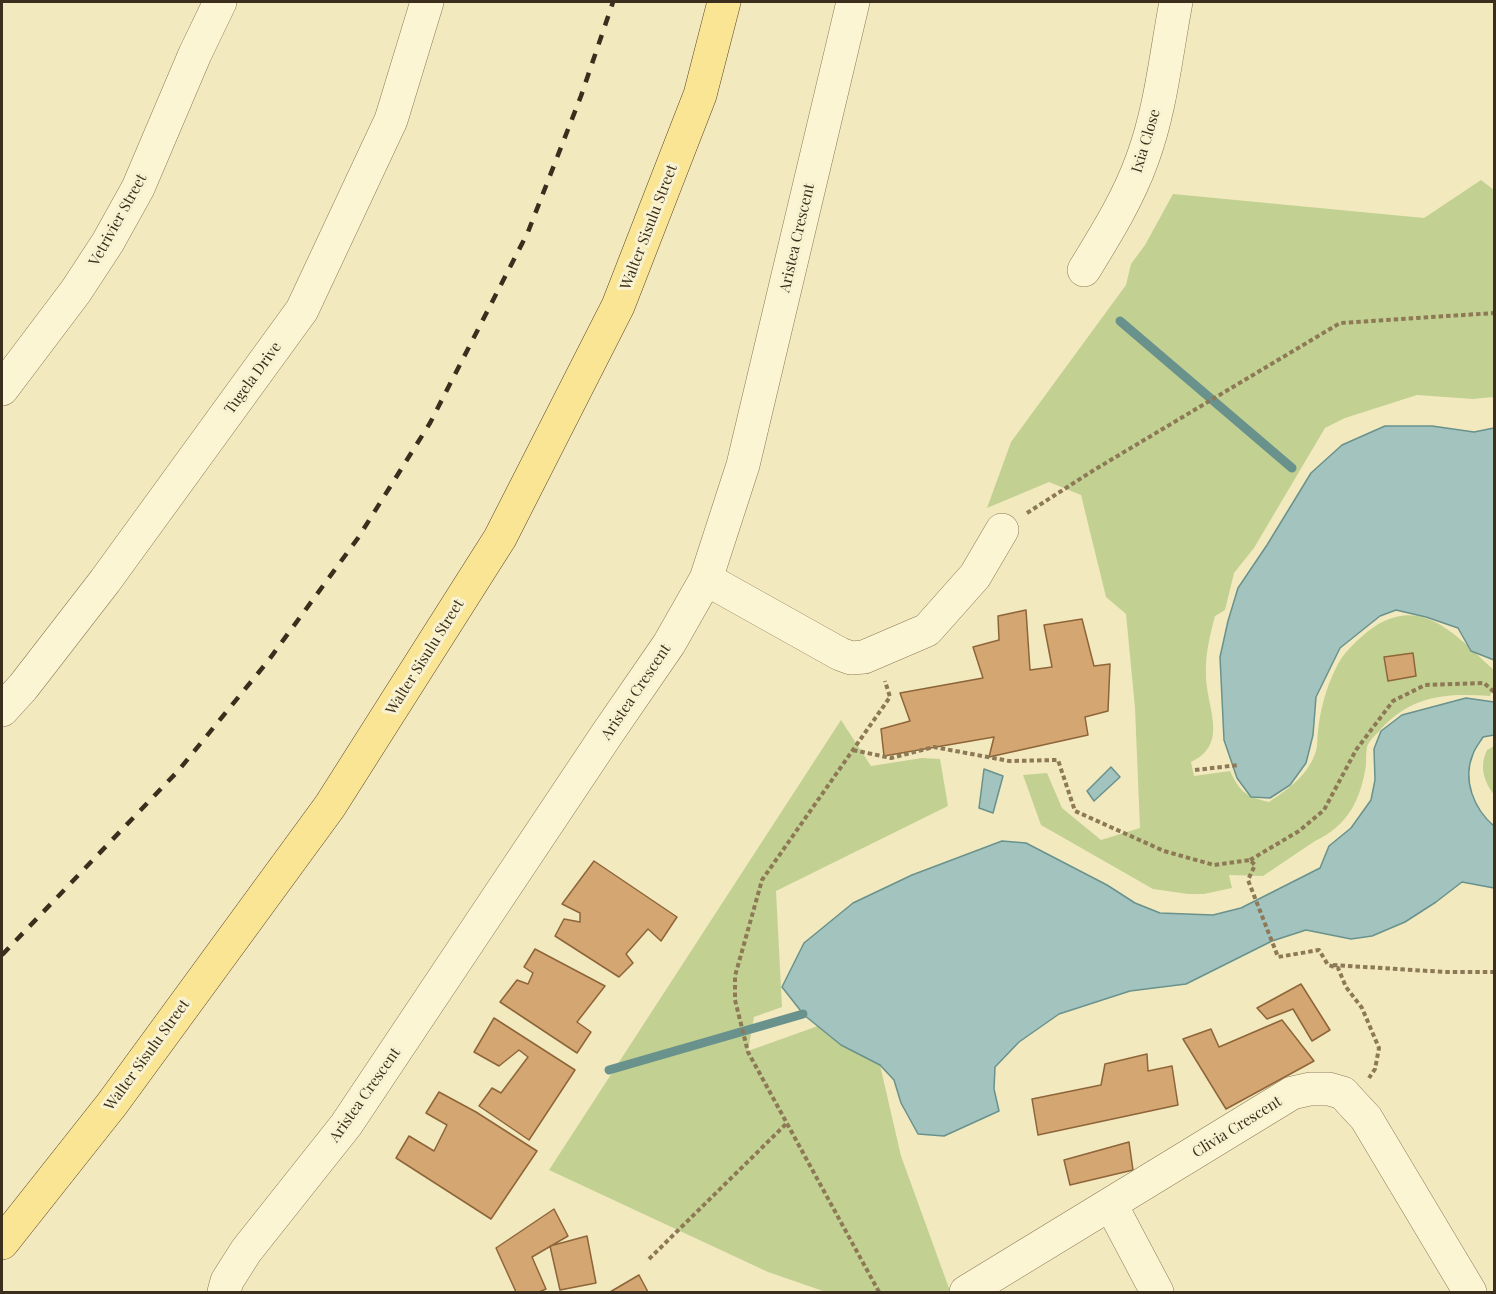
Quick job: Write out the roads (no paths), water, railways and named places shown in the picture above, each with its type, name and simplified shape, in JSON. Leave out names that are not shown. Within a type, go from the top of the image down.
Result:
[{"type":"main road","name":"Walter Sisulu Street","points":[[2,1243],[112,1104],[330,806],[500,538],[618,306],[700,95],[724,2]]},
{"type":"street","name":"Vetrivier Street","points":[[2,389],[76,291],[113,233],[138,188],[195,54],[220,2]]},
{"type":"street","name":"Tugela Drive","points":[[3,706],[23,687],[105,581],[302,310],[391,120],[428,2]]},
{"type":"street","name":"Aristea Crescent","points":[[224,1293],[227,1281],[246,1251],[346,1125],[669,644],[706,579],[743,465],[853,2]]},
{"type":"street","name":"Ixia Close","points":[[1084,270],[1120,211],[1142,161],[1154,122],[1176,2]]},
{"type":"street","points":[[706,579],[840,654],[851,658],[864,657],[927,630],[975,576],[1002,530]]},
{"type":"street","name":"Clivia Crescent","points":[[966,1293],[1292,1093],[1310,1089],[1329,1089],[1343,1094],[1366,1118],[1470,1293]]},
{"type":"street","points":[[1111,1205],[1157,1293]]},
{"type":"water","points":[[1385,426],[1432,426],[1474,432],[1494,428],[1494,660],[1471,651],[1458,628],[1396,610],[1380,616],[1340,648],[1316,697],[1313,735],[1306,763],[1290,785],[1270,798],[1251,797],[1237,778],[1224,740],[1220,657],[1238,588],[1311,473],[1342,445]]},
{"type":"water","points":[[1466,698],[1494,702],[1494,735],[1483,737],[1474,752],[1469,774],[1476,803],[1494,826],[1494,888],[1462,882],[1405,922],[1372,936],[1351,939],[1306,930],[1272,941],[1186,984],[1130,991],[1059,1014],[1019,1042],[995,1067],[994,1089],[999,1111],[944,1136],[918,1134],[901,1103],[894,1080],[880,1065],[841,1045],[804,1015],[782,987],[804,943],[853,903],[912,875],[1002,841],[1026,843],[1107,885],[1135,903],[1160,913],[1213,915],[1241,908],[1320,868],[1329,846],[1351,828],[1371,800],[1375,780],[1374,749],[1381,731],[1402,715]]},
{"type":"water","points":[[1111,767],[1120,777],[1094,801],[1087,791]]},
{"type":"water","points":[[984,769],[1003,776],[993,813],[979,808]]},
{"type":"waterway","points":[[1120,321],[1292,468]]},
{"type":"waterway","points":[[609,1070],[803,1014]]},
{"type":"railway","points":[[2,955],[178,771],[268,661],[358,538],[430,423],[528,232],[581,96],[613,2]]}]
